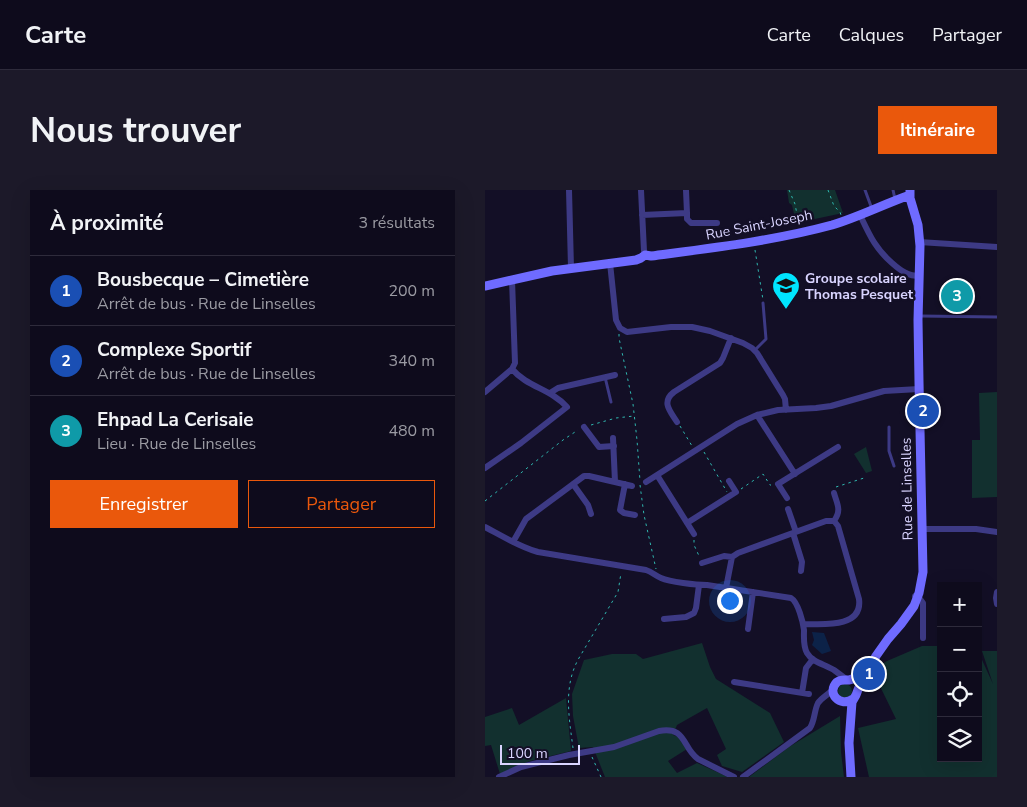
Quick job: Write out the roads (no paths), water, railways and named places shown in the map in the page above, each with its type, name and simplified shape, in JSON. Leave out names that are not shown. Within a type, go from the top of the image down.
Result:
[{"type":"street","points":[[569,190],[571,268]]},
{"type":"street","points":[[641,190],[645,254]]},
{"type":"street","points":[[686,190],[687,220],[691,223],[717,222]]},
{"type":"street","name":"Rue Saint-Joseph","points":[[485,286],[546,272],[639,259],[645,254],[651,256],[754,241],[800,232],[860,215],[910,192]]},
{"type":"street","name":"Rue de Linselles","points":[[851,777],[849,729],[855,695],[876,656],[914,606],[922,578],[918,316],[920,276],[919,226],[910,192]]},
{"type":"street","points":[[642,215],[687,213]]},
{"type":"street","points":[[860,215],[873,242],[881,253],[905,273],[912,276],[920,276]]},
{"type":"street","points":[[919,242],[997,247]]},
{"type":"street","points":[[609,263],[616,320],[622,330],[629,332],[671,327],[691,327],[705,329],[747,344],[755,350],[783,395],[786,410]]},
{"type":"street","points":[[485,392],[514,366],[512,280]]},
{"type":"street","points":[[677,422],[668,406],[670,395],[720,363],[731,338]]},
{"type":"street","points":[[485,468],[514,449],[567,407],[550,392],[521,379],[511,369]]},
{"type":"street","points":[[550,392],[558,388],[615,374]]},
{"type":"street","points":[[646,482],[741,422],[757,415],[774,411],[823,408],[884,391],[919,389]]},
{"type":"street","points":[[757,415],[795,474]]},
{"type":"street","points":[[584,427],[599,446],[614,446]]},
{"type":"street","points":[[613,438],[615,482]]},
{"type":"street","points":[[787,498],[778,484],[839,446]]},
{"type":"street","points":[[657,475],[694,534]]},
{"type":"street","points":[[513,542],[526,519],[582,477],[586,476],[633,486]]},
{"type":"street","points":[[687,523],[733,494],[729,481]]},
{"type":"street","points":[[573,484],[589,505],[591,514]]},
{"type":"street","points":[[625,484],[620,510],[622,513],[635,515]]},
{"type":"street","points":[[834,493],[839,511],[834,521]]},
{"type":"street","points":[[788,509],[802,562],[801,571]]},
{"type":"street","points":[[702,563],[724,556],[732,557],[738,553],[828,520],[834,521],[838,526],[859,599],[859,610],[852,618],[841,622],[803,624]]},
{"type":"street","points":[[485,526],[530,550],[647,570],[661,579],[793,598],[803,624],[805,647],[809,655],[855,683],[855,695],[847,702],[827,698],[821,700]]},
{"type":"street","points":[[922,529],[976,528],[997,532]]},
{"type":"street","points":[[727,588],[732,557]]},
{"type":"street","points":[[664,619],[687,617],[694,614],[699,585]]},
{"type":"street","points":[[748,628],[753,592]]},
{"type":"street","points":[[997,592],[997,604]]},
{"type":"street","points":[[916,597],[923,603],[923,638]]},
{"type":"street","name":"Rue de Linselles","points":[[847,679],[856,677],[863,670],[878,646],[916,597]]},
{"type":"street","points":[[734,682],[805,693],[806,668],[813,659]]},
{"type":"street","points":[[825,666],[833,674],[834,694],[839,700]]},
{"type":"street","points":[[743,777],[810,728],[817,705],[840,680],[847,679]]},
{"type":"street","name":"Rue de Linselles","points":[[839,700],[846,715],[849,729]]},
{"type":"street","points":[[499,777],[521,767],[574,754],[614,747],[659,731],[671,730],[683,738],[696,758],[734,777]]},
{"type":"lane","points":[[865,190],[872,210]]},
{"type":"lane","points":[[893,190],[895,200]]},
{"type":"lane","points":[[755,350],[766,339],[763,303]]},
{"type":"lane","points":[[918,316],[997,317]]},
{"type":"lane","points":[[605,377],[611,402]]},
{"type":"lane","points":[[889,427],[889,451],[894,466]]},
{"type":"water","points":[[812,632],[824,633],[831,651],[822,654],[812,645],[814,640]]},
{"type":"place","name":"Ehpad La Cerisaie","points":[[957,296]]},
{"type":"place","name":"Groupe scolaire Thomas Pesquet","points":[[786,310]]},
{"type":"place","name":"Complexe Sportif","points":[[923,411]]},
{"type":"place","name":"Bousbecque – Cimetière","points":[[869,674]]}]
